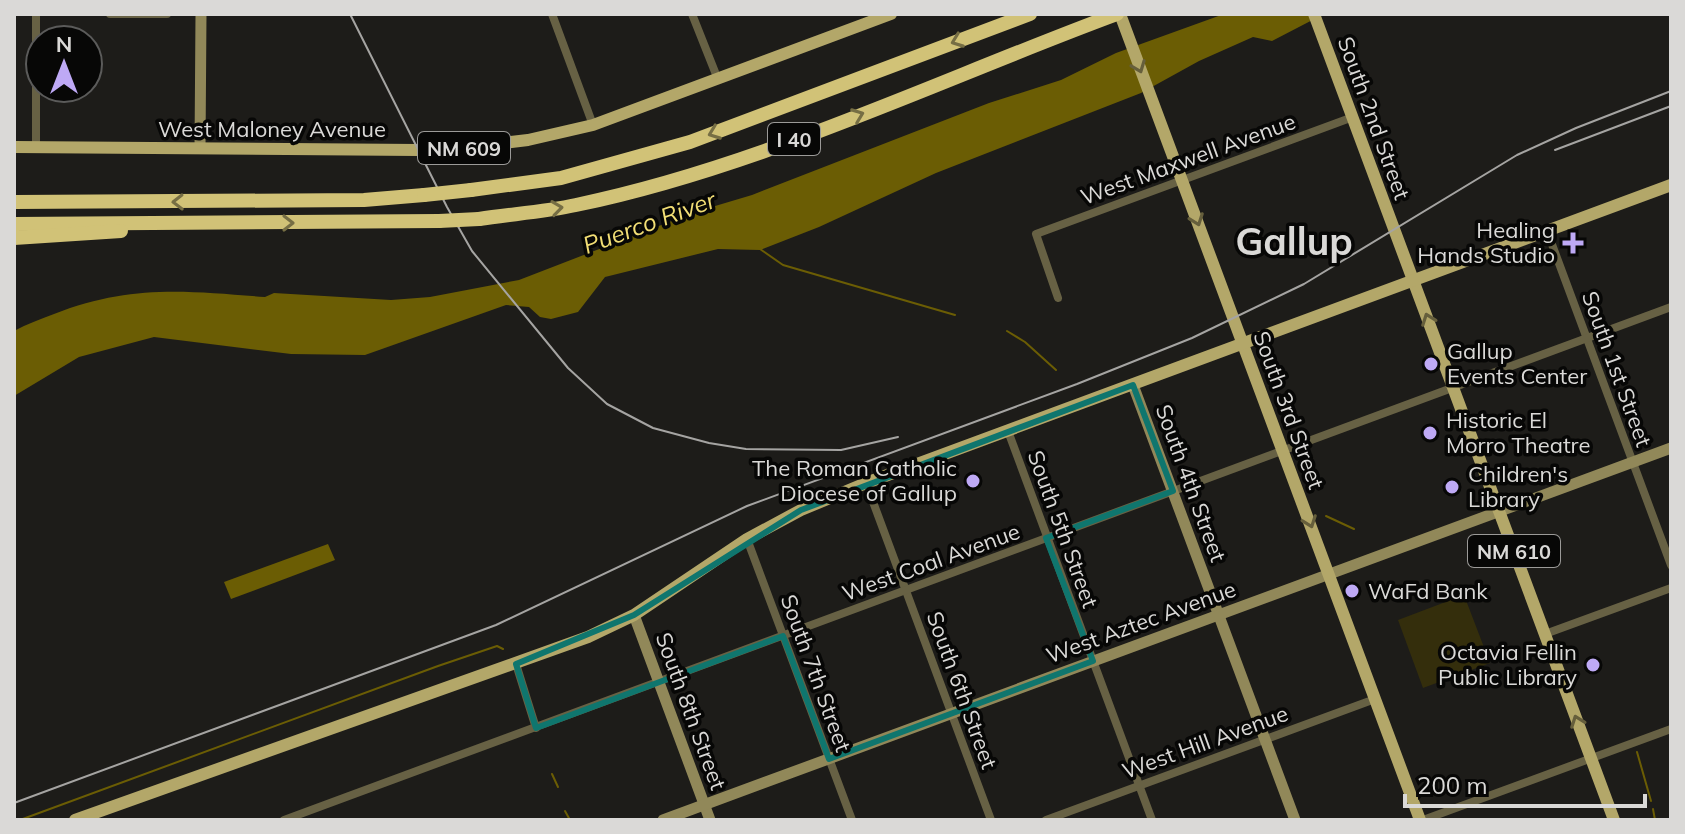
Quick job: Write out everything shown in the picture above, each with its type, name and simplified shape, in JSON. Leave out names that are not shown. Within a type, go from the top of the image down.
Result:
[{"type":"highway","name":"I 40","points":[[14,202],[364,200],[561,178],[690,142],[1030,14]]},
{"type":"highway","name":"I 40","points":[[14,224],[439,221],[479,219],[574,206],[683,178],[805,135],[1118,14]]},
{"type":"highway","points":[[14,192],[121,202]]},
{"type":"highway","points":[[14,238],[250,223]]},
{"type":"main road","points":[[200,148],[201,14]]},
{"type":"main road","name":"West Maloney Avenue","points":[[14,147],[418,150],[528,140],[593,125],[860,19],[891,14]]},
{"type":"main road","name":"South 3rd Street","points":[[1118,14],[1422,820]]},
{"type":"main road","name":"South 2nd Street","points":[[1317,20],[1614,820]]},
{"type":"main road","points":[[75,820],[588,637],[634,615],[747,539],[801,510],[866,483],[1671,186]]},
{"type":"main road","name":"South 4th Street","points":[[1133,385],[1295,820]]},
{"type":"main road","name":"West Aztec Avenue","points":[[663,820],[1671,448]]},
{"type":"main road","name":"South 8th Street","points":[[634,615],[710,820]]},
{"type":"street","points":[[36,14],[36,147]]},
{"type":"street","points":[[110,14],[167,14]]},
{"type":"street","points":[[552,14],[593,125]]},
{"type":"street","points":[[692,14],[717,77]]},
{"type":"street","name":"West Maxwell Avenue","points":[[1058,298],[1036,234],[1353,117]]},
{"type":"street","name":"South 1st Street","points":[[1547,231],[1671,565]]},
{"type":"street","name":"West Coal Avenue","points":[[287,820],[1671,307]]},
{"type":"street","name":"South 5th Street","points":[[1008,431],[1152,820]]},
{"type":"street","name":"South 6th Street","points":[[866,483],[991,820]]},
{"type":"street","name":"South 7th Street","points":[[747,539],[852,820]]},
{"type":"street","points":[[1545,634],[1671,588]]},
{"type":"street","points":[[516,664],[536,728]]},
{"type":"street","name":"West Hill Avenue","points":[[1046,820],[1375,699]]},
{"type":"street","points":[[1422,820],[1671,729]]},
{"type":"highlighted area","points":[[1133,385],[1173,491],[1046,538],[1093,661],[829,759],[783,636],[536,728],[516,664],[634,615],[801,510]]},
{"type":"shaded area","points":[[1224,14],[1324,14],[1272,41],[1253,37],[1199,61],[1141,93],[936,173],[819,227],[760,250],[718,249],[605,277],[578,312],[551,319],[540,317],[529,307],[506,305],[365,355],[291,354],[154,337],[79,357],[14,396],[14,331],[82,304],[159,292],[265,297],[274,293],[391,300],[430,297],[519,280],[695,212],[752,195],[989,103],[1061,80],[1116,53]]},
{"type":"shaded area","points":[[328,544],[335,560],[231,599],[224,582]]},
{"type":"shaded area","points":[[1464,595],[1490,663],[1423,688],[1398,620]]},
{"type":"waterway","points":[[760,249],[783,265],[955,315]]},
{"type":"waterway","points":[[1007,331],[1025,342],[1056,370]]},
{"type":"waterway","points":[[1326,516],[1354,529]]},
{"type":"waterway","points":[[20,820],[438,666],[497,646],[503,649]]},
{"type":"waterway","points":[[1637,752],[1651,801]]},
{"type":"waterway","points":[[552,774],[558,787]]},
{"type":"waterway","points":[[1653,809],[1655,820]]},
{"type":"waterway","points":[[565,811],[570,820]]},
{"type":"railway","points":[[350,14],[472,251],[568,368],[607,404],[653,428],[746,449],[841,450],[898,437]]},
{"type":"railway","points":[[14,803],[496,625],[747,506],[1077,384],[1192,338],[1304,284],[1517,155],[1671,91]]},
{"type":"railway","points":[[1555,150],[1671,106]]},
{"type":"place","name":"Healing Hands Studio","points":[[1573,243]]},
{"type":"place","name":"Gallup Events Center","points":[[1431,364]]},
{"type":"place","name":"Historic El Morro Theatre","points":[[1430,433]]},
{"type":"place","name":"The Roman Catholic Diocese of Gallup","points":[[973,481]]},
{"type":"place","name":"Children's Library","points":[[1452,487]]},
{"type":"place","name":"WaFd Bank","points":[[1352,591]]},
{"type":"place","name":"Octavia Fellin Public Library","points":[[1593,665]]},
{"type":"district","name":"Gallup","points":[[1294,241]]},
{"type":"water label","name":"Puerco River","points":[[649,222]]}]
